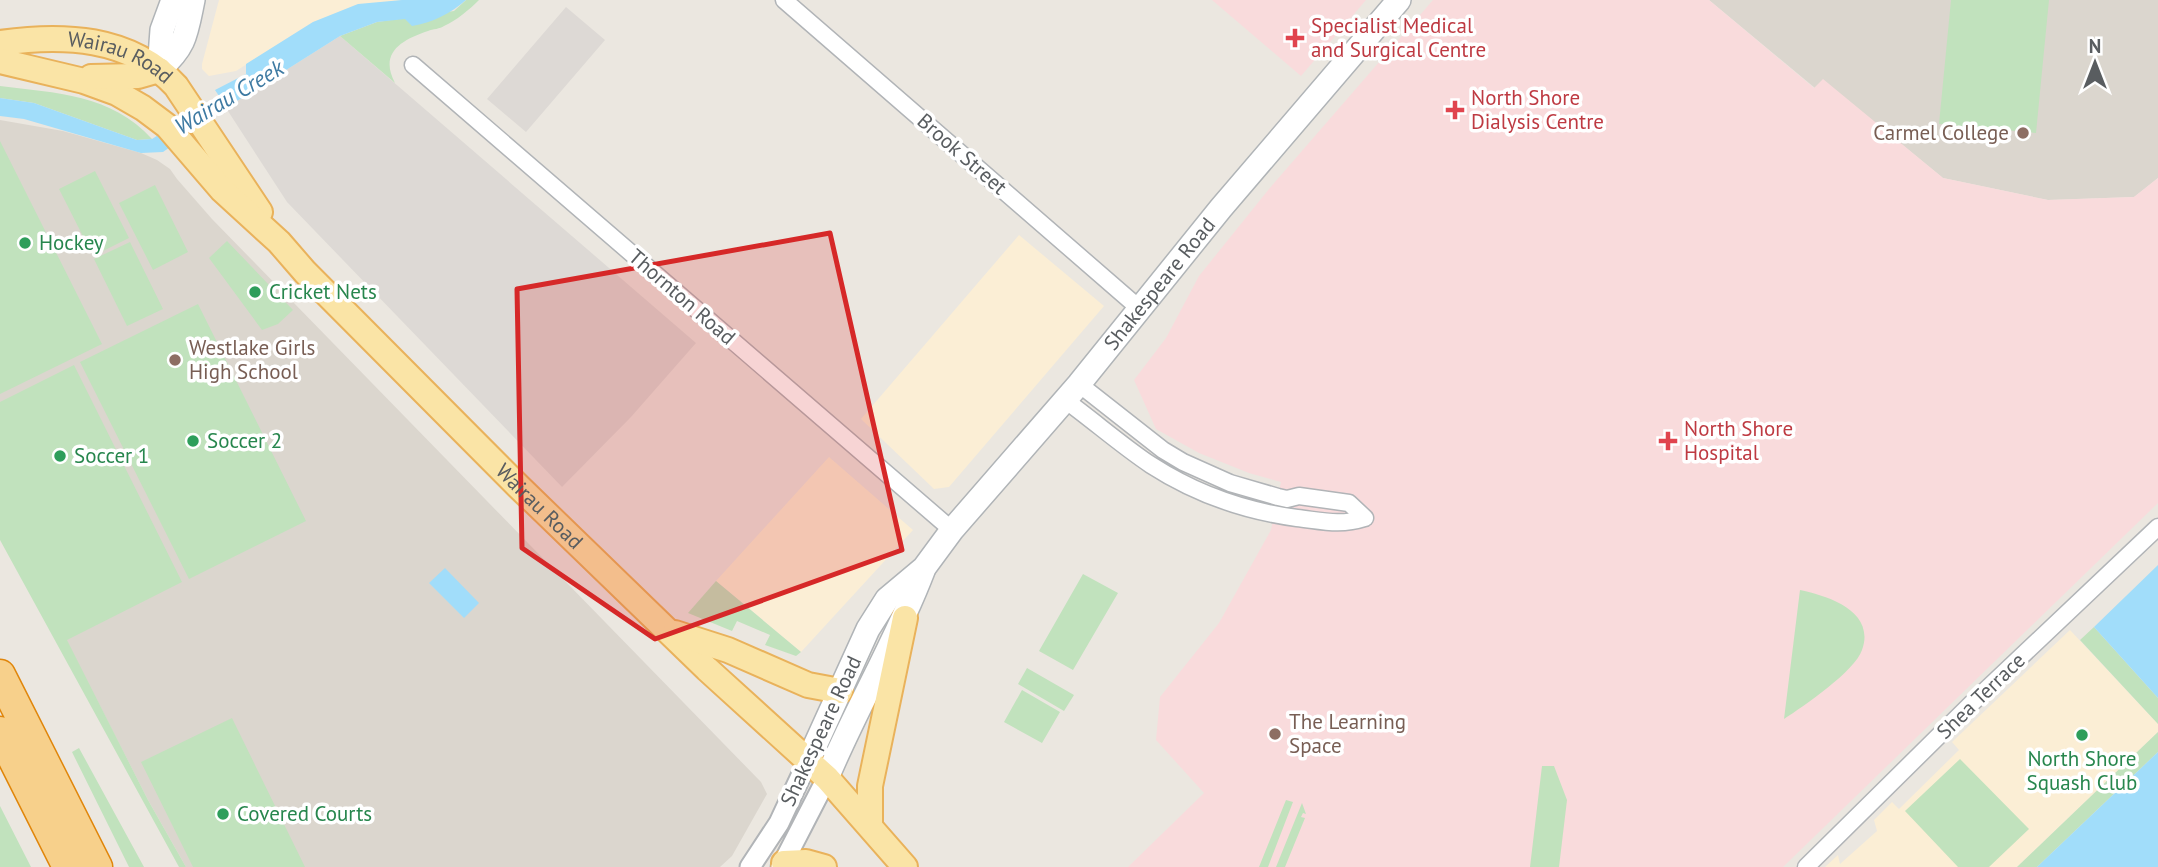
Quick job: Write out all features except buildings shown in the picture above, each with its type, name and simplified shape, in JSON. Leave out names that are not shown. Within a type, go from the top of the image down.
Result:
[{"type":"highway","points":[[0,675],[97,867]]},
{"type":"highway","points":[[0,732],[68,867]]},
{"type":"main road","points":[[159,90],[162,30],[173,0]]},
{"type":"main road","points":[[159,90],[182,44],[193,0]]},
{"type":"main road","name":"Shakespeare Road","points":[[808,761],[868,629],[887,599],[924,568],[952,530],[1072,392],[1221,208],[1399,0]]},
{"type":"main road","name":"Wairau Road","points":[[0,43],[70,38],[97,42],[127,52],[159,90],[210,135],[279,242]]},
{"type":"main road","name":"Wairau Road","points":[[0,61],[64,76],[117,93],[159,90]]},
{"type":"main road","points":[[64,76],[138,76],[159,90]]},
{"type":"main road","name":"Wairau Road","points":[[159,90],[167,126],[222,190],[279,242],[305,272],[494,463],[667,631],[827,778],[905,867]]},
{"type":"main road","name":"Shakespeare Road","points":[[827,778],[845,733],[905,618],[924,568]]},
{"type":"main road","points":[[870,825],[870,786],[905,618]]},
{"type":"main road","points":[[667,631],[728,650],[808,685],[839,691]]},
{"type":"main road","points":[[782,865],[806,862],[824,867]]},
{"type":"street","name":"Brook Street","points":[[784,0],[1140,309]]},
{"type":"street","name":"Thornton Road","points":[[413,65],[952,530]]},
{"type":"street","points":[[1072,392],[1183,462],[1230,483],[1287,499],[1299,496],[1349,503],[1365,519],[1346,524],[1274,515],[1211,497],[1150,464],[1072,392]]},
{"type":"street","name":"Shea Terrace","points":[[1806,867],[1972,703],[2158,527]]},
{"type":"street","name":"Shakespeare Road","points":[[750,867],[779,823],[808,761]]},
{"type":"street","name":"Shakespeare Road","points":[[782,865],[827,778]]},
{"type":"highlighted area","points":[[830,233],[902,550],[655,639],[522,548],[517,289]]},
{"type":"shaded area","points":[[219,0],[402,0],[313,22],[236,71],[209,76],[202,69],[202,64]]},
{"type":"shaded area","name":"Specialist Medical and Surgical Centre","points":[[1212,0],[1366,0],[1301,76]]},
{"type":"shaded area","name":"North Shore Hospital","points":[[1433,0],[1709,0],[1814,88],[1823,79],[1943,178],[2048,200],[2134,197],[2158,178],[2158,503],[1783,867],[1128,867],[1204,793],[1156,740],[1160,697],[1219,623],[1271,530],[1281,482],[1249,473],[1199,453],[1156,429],[1134,380],[1166,338],[1199,276],[1269,189]]},
{"type":"shaded area","name":"Carmel College","points":[[1709,0],[2158,0],[2158,178],[2134,197],[2048,200],[1943,178],[1823,80],[1815,88]]},
{"type":"shaded area","points":[[566,7],[605,40],[526,132],[487,99]]},
{"type":"shaded area","points":[[340,36],[696,343],[631,417],[562,487],[287,202],[226,108]]},
{"type":"shaded area","name":"Westlake Girls High School","points":[[0,120],[63,131],[141,153],[170,169],[212,219],[761,782],[767,794],[732,856],[720,867],[186,867],[148,800],[0,510]]},
{"type":"shaded area","points":[[1019,235],[1104,306],[949,487],[934,489],[861,419]]},
{"type":"shaded area","points":[[829,457],[913,530],[801,652],[716,581]]},
{"type":"shaded area","points":[[2070,630],[2158,724],[2158,732],[2017,867],[1825,867],[1838,855],[1840,864],[1877,831],[1874,820],[1892,802],[1899,809],[1959,750],[1952,742]]},
{"type":"green space","points":[[466,0],[479,0],[441,28],[409,39],[395,49],[390,63],[395,83],[340,36],[377,22],[454,11]]},
{"type":"green space","points":[[1951,0],[2049,0],[2036,133],[1939,124]]},
{"type":"green space","points":[[0,86],[62,94],[101,104],[136,124],[152,139],[137,140],[34,103],[0,98]]},
{"type":"green space","name":"Hockey","points":[[0,141],[102,344],[0,394]]},
{"type":"green space","points":[[95,171],[129,238],[93,256],[59,189]]},
{"type":"green space","points":[[155,185],[188,252],[153,270],[119,203]]},
{"type":"green space","name":"Cricket Nets","points":[[227,241],[293,310],[278,324],[262,330],[209,258]]},
{"type":"green space","points":[[130,242],[163,309],[127,326],[94,259]]},
{"type":"green space","name":"Soccer 2","points":[[198,304],[306,521],[189,579],[80,362]]},
{"type":"green space","name":"Soccer 1","points":[[74,365],[182,582],[67,640],[148,800],[186,867],[179,867],[0,540],[0,402]]},
{"type":"green space","points":[[1083,574],[1118,593],[1073,670],[1039,651]]},
{"type":"green space","points":[[716,581],[801,652],[796,656],[765,645],[770,635],[737,621],[732,631],[688,613]]},
{"type":"green space","points":[[1800,590],[1823,596],[1847,608],[1856,615],[1865,636],[1862,650],[1850,668],[1828,688],[1784,719]]},
{"type":"green space","points":[[2094,627],[2158,698],[2158,724],[2080,640]]},
{"type":"green space","points":[[1027,668],[1074,695],[1064,711],[1018,684]]},
{"type":"green space","points":[[1022,690],[1060,712],[1042,743],[1004,722]]},
{"type":"green space","name":"Covered Courts","points":[[232,718],[305,867],[193,867],[141,762]]},
{"type":"green space","points":[[2158,732],[2158,752],[2037,867],[2017,867]]},
{"type":"green space","points":[[79,748],[144,867],[129,867],[72,752]]},
{"type":"green space","points":[[1960,759],[2029,829],[1989,867],[1958,867],[1905,811]]},
{"type":"green space","points":[[1542,766],[1554,766],[1567,800],[1559,867],[1530,867]]},
{"type":"green space","points":[[1286,800],[1293,802],[1268,867],[1259,867]]},
{"type":"green space","points":[[1302,803],[1306,814],[1303,813],[1301,817],[1305,818],[1285,867],[1276,867]]},
{"type":"green space","points":[[0,806],[31,867],[0,867]]},
{"type":"water","name":"Wairau Creek","points":[[402,0],[466,0],[448,13],[427,22],[412,26],[405,19],[377,22],[340,36],[226,108],[163,152],[141,153],[24,119],[0,116],[0,98],[34,103],[137,140],[152,139],[219,96],[215,90],[246,74],[246,64],[313,22],[358,4]]},
{"type":"water","points":[[2158,565],[2158,698],[2094,627]]},
{"type":"water","points":[[445,568],[479,603],[464,618],[429,583]]},
{"type":"water","points":[[2158,752],[2158,867],[2037,867]]},
{"type":"place","name":"Specialist Medical and Surgical Centre","points":[[1295,38]]},
{"type":"place","name":"North Shore Dialysis Centre","points":[[1455,110]]},
{"type":"place","name":"Carmel College","points":[[2023,133]]},
{"type":"place","name":"Hockey","points":[[25,243]]},
{"type":"place","name":"Cricket Nets","points":[[255,292]]},
{"type":"place","name":"Westlake Girls High School","points":[[175,360]]},
{"type":"place","name":"Soccer 2","points":[[193,441]]},
{"type":"place","name":"North Shore Hospital","points":[[1668,441]]},
{"type":"place","name":"Soccer 1","points":[[60,456]]},
{"type":"place","name":"The Learning Space","points":[[1275,734]]},
{"type":"place","name":"North Shore Squash Club","points":[[2082,735]]},
{"type":"place","name":"Covered Courts","points":[[223,814]]}]
